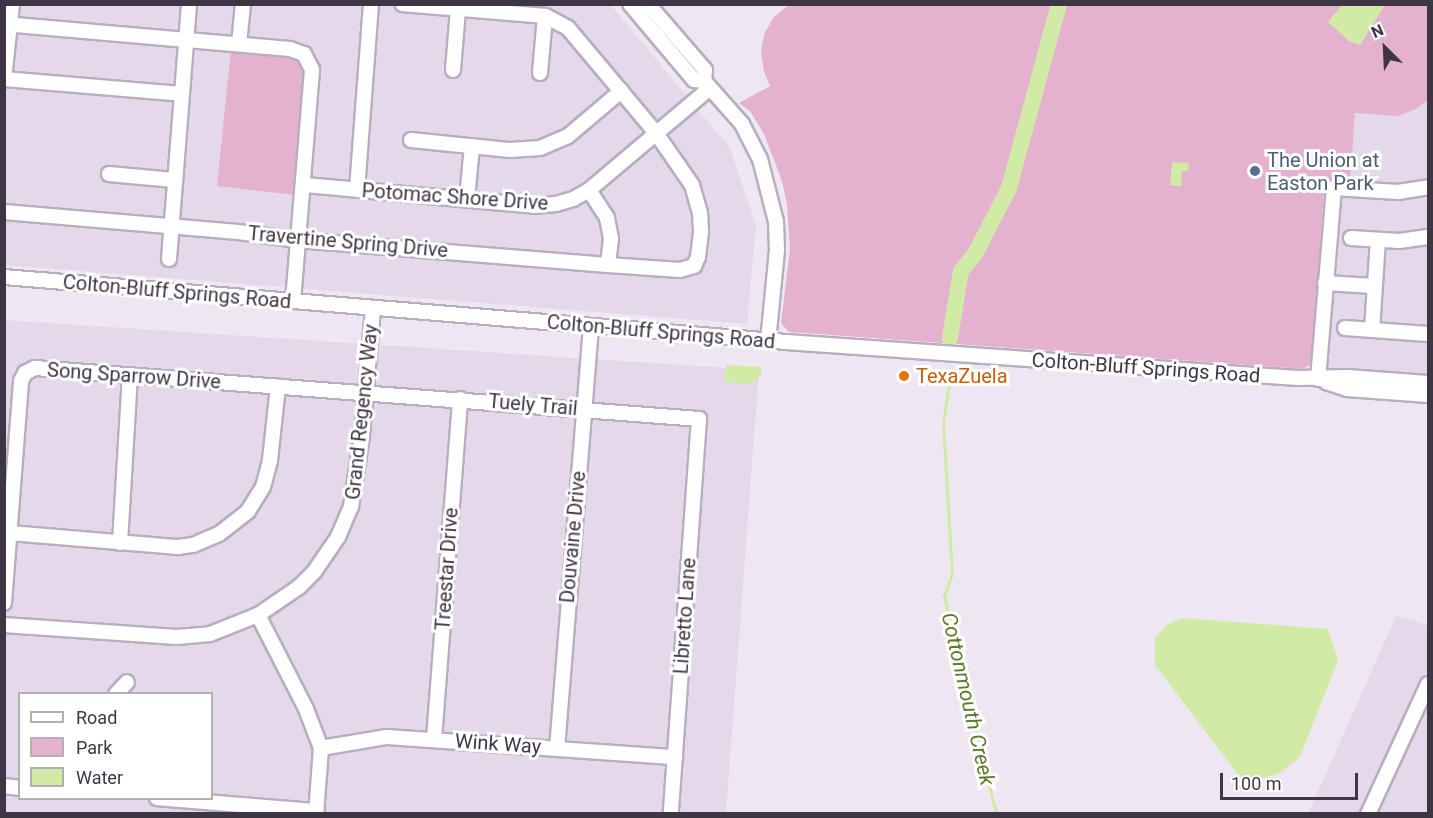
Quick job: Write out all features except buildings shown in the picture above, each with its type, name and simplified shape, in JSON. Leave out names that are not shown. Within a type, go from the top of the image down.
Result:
[{"type":"street","points":[[12,4],[7,24],[4,79],[181,94]]},
{"type":"street","points":[[169,259],[189,4]]},
{"type":"street","points":[[239,44],[243,4]]},
{"type":"street","points":[[357,190],[371,4]]},
{"type":"street","points":[[403,4],[545,16],[568,28],[656,133]]},
{"type":"street","points":[[630,4],[693,80],[707,84]]},
{"type":"street","points":[[648,4],[705,70],[707,84],[741,124],[752,141],[764,171],[774,204],[777,250],[768,341]]},
{"type":"street","points":[[453,70],[458,9]]},
{"type":"street","points":[[540,73],[545,16]]},
{"type":"street","points":[[7,24],[299,51],[312,65],[305,185],[293,301]]},
{"type":"street","name":"Potomac Shore Drive","points":[[305,185],[547,206],[573,199],[589,190],[656,133],[707,84]]},
{"type":"street","points":[[411,140],[526,150],[556,143],[580,127],[621,91]]},
{"type":"street","name":"Travertine Spring Drive","points":[[4,212],[171,226],[298,240],[608,265],[680,270],[691,268],[698,257],[701,231],[698,199],[692,185],[656,133]]},
{"type":"street","points":[[467,199],[472,146]]},
{"type":"street","points":[[109,174],[174,180]]},
{"type":"street","points":[[1318,379],[1334,188],[1398,192],[1428,187]]},
{"type":"street","points":[[589,190],[607,218],[610,239],[608,265]]},
{"type":"street","points":[[1351,238],[1400,241],[1428,237]]},
{"type":"street","points":[[1372,330],[1378,240]]},
{"type":"street","name":"Colton-Bluff Springs Road","points":[[4,277],[768,341],[1318,379],[1347,378],[1428,383]]},
{"type":"street","points":[[1325,283],[1374,286]]},
{"type":"street","name":"Grand Regency Way","points":[[4,625],[177,637],[210,634],[258,615],[299,587],[314,572],[338,537],[351,507],[358,477],[373,308]]},
{"type":"street","name":"Douvaine Drive","points":[[557,749],[591,326]]},
{"type":"street","points":[[1345,328],[1428,334]]},
{"type":"street","name":"Song Sparrow Drive","points":[[4,603],[21,381],[25,373],[35,368],[367,392]]},
{"type":"street","points":[[120,543],[130,376]]},
{"type":"street","name":"Colton-Bluff Springs Road","points":[[1318,379],[1347,389],[1428,395]]},
{"type":"street","points":[[10,533],[178,547],[193,545],[219,534],[248,511],[268,473],[278,386]]},
{"type":"street","name":"Tuely Trail","points":[[367,392],[699,419]]},
{"type":"street","name":"Treestar Drive","points":[[434,739],[460,399]]},
{"type":"street","name":"Libretto Lane","points":[[671,813],[699,419]]},
{"type":"street","points":[[180,800],[316,812],[321,748],[306,709],[258,615]]},
{"type":"street","points":[[117,692],[127,682]]},
{"type":"street","points":[[1368,813],[1428,684]]},
{"type":"street","name":"Wink Way","points":[[321,748],[387,737],[675,757]]},
{"type":"shaded area","points":[[4,5],[611,5],[730,148],[756,225],[747,324],[5,265]]},
{"type":"shaded area","points":[[1428,95],[1428,376],[1326,369],[1041,341],[1179,102]]},
{"type":"shaded area","points":[[4,320],[759,370],[726,813],[5,813]]},
{"type":"shaded area","points":[[1396,616],[1428,625],[1428,813],[1308,814]]},
{"type":"green space","points":[[789,5],[1428,5],[1428,100],[1416,109],[1398,116],[1355,113],[1350,181],[1325,179],[1312,353],[1309,365],[1303,369],[789,332],[781,323],[790,249],[787,204],[782,181],[764,134],[750,111],[739,103],[770,86],[764,72],[761,50],[765,32],[774,17]]},
{"type":"green space","points":[[231,49],[298,56],[306,69],[296,195],[217,186]]},
{"type":"water","points":[[1342,5],[1385,5],[1360,45],[1349,41],[1328,22]]},
{"type":"water","points":[[1172,162],[1189,163],[1188,171],[1182,171],[1181,186],[1170,185]]},
{"type":"water","points":[[726,365],[762,367],[761,375],[751,384],[725,382]]},
{"type":"water","points":[[1182,618],[1328,629],[1338,660],[1300,757],[1280,773],[1257,780],[1240,777],[1155,665],[1155,637],[1167,625]]},
{"type":"waterway","name":"Cottonmouth Creek","points":[[950,338],[961,271],[975,254],[1009,188],[1059,4]]},
{"type":"waterway","name":"Cottonmouth Creek","points":[[951,370],[943,423],[952,574],[944,596],[996,814]]},
{"type":"place","name":"The Union at Easton Park","points":[[1255,171]]},
{"type":"place","name":"TexaZuela","points":[[904,376]]}]
